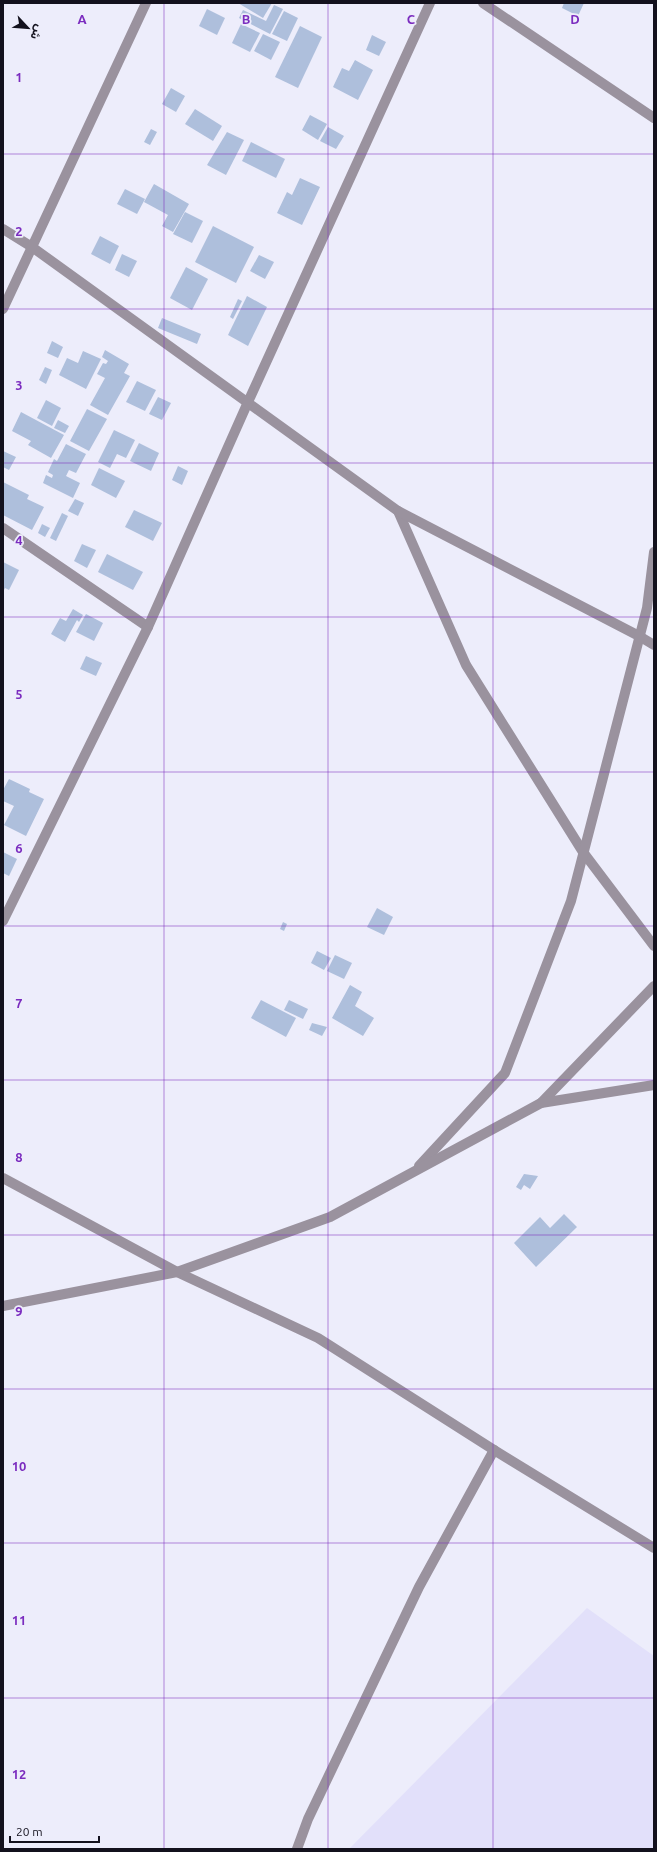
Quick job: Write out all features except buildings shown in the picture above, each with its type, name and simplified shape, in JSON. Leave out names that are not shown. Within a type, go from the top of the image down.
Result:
[{"type":"street","points":[[3,309],[146,3]]},
{"type":"street","points":[[3,921],[148,627],[248,402],[430,3]]},
{"type":"street","points":[[483,3],[654,118]]},
{"type":"street","points":[[3,229],[32,247],[398,511],[639,636],[654,646]]},
{"type":"street","points":[[398,511],[466,665],[583,852],[654,946]]},
{"type":"street","points":[[3,528],[148,627]]},
{"type":"street","points":[[413,1172],[505,1073],[571,901],[647,608],[654,552]]},
{"type":"street","points":[[3,1306],[177,1272],[330,1217],[541,1103],[654,986]]},
{"type":"street","points":[[541,1103],[654,1085]]},
{"type":"street","points":[[3,1178],[177,1272],[318,1338],[494,1450],[654,1548]]},
{"type":"street","points":[[296,1849],[308,1819],[419,1587],[494,1450]]},
{"type":"shaded area","points":[[587,1608],[654,1656],[654,1849],[349,1849]]}]
